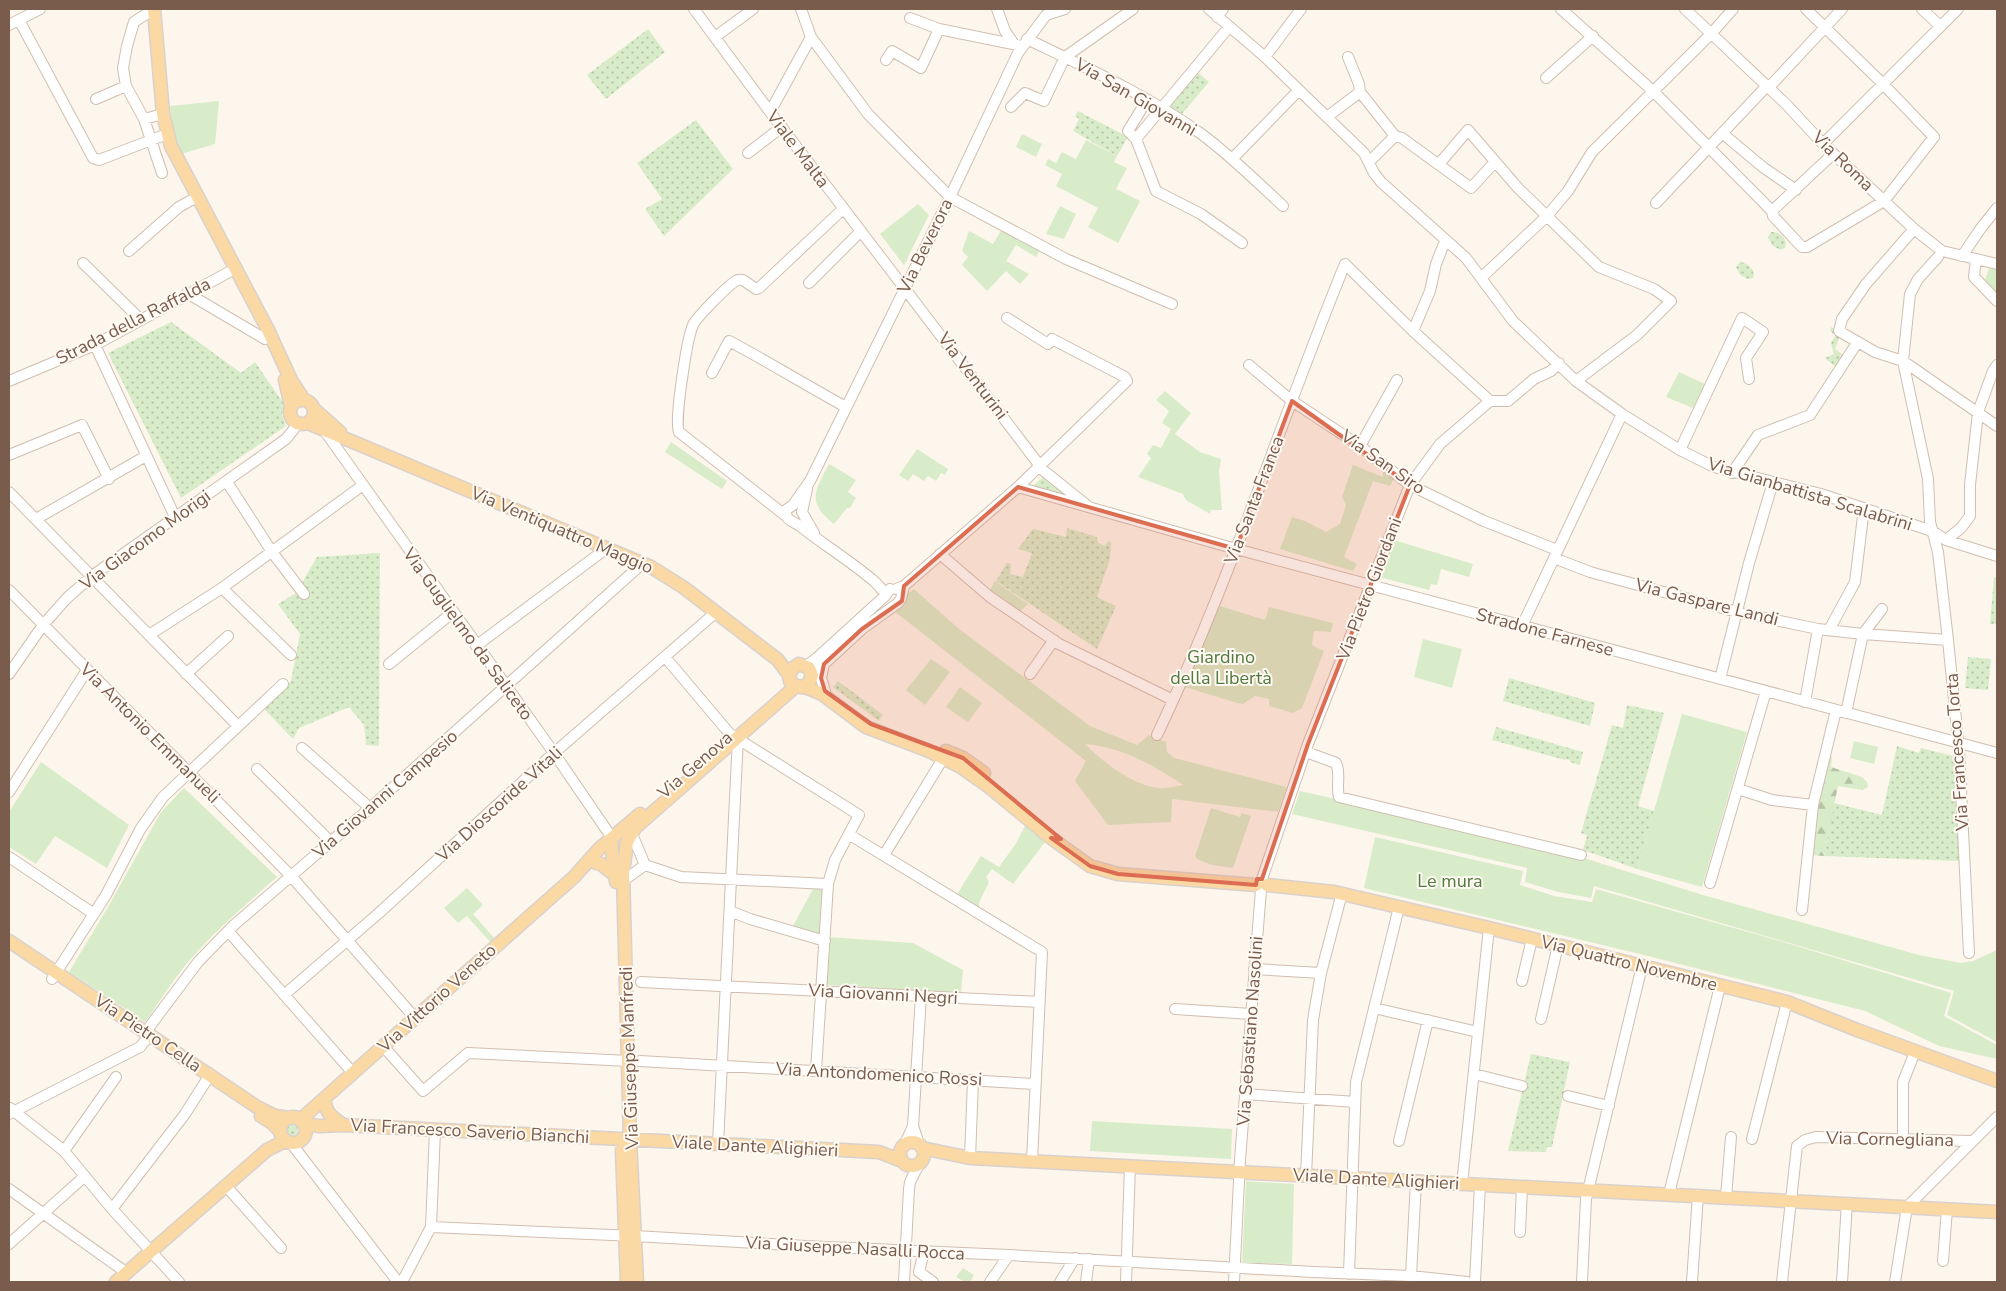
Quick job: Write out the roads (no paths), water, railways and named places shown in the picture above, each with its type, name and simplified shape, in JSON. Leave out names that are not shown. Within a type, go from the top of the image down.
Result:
[{"type":"main road","name":"Via Ventiquattro Maggio","points":[[154,9],[163,114],[160,136],[176,157],[229,272],[266,335],[289,393],[290,415],[303,423],[356,443],[643,563],[683,587],[801,676]]},
{"type":"main road","name":"Via Ventiquattro Maggio","points":[[194,198],[266,335],[304,400],[311,403],[314,410],[332,426],[356,443]]},
{"type":"main road","points":[[291,406],[296,401],[304,400]]},
{"type":"main road","points":[[303,423],[313,418],[314,410]]},
{"type":"main road","name":"Via Quattro Novembre","points":[[801,676],[872,724],[945,755],[988,786],[1081,861],[1097,869],[1118,874],[1262,885],[1342,894],[1489,928],[1787,1002],[1997,1082]]},
{"type":"main road","name":"Via Quattro Novembre","points":[[801,676],[866,727],[945,755],[963,758],[992,779],[1066,842],[1098,860],[1121,869],[1149,875]]},
{"type":"main road","name":"Via Genova","points":[[596,863],[738,738],[801,676]]},
{"type":"main road","name":"Via Genova","points":[[619,844],[738,738]]},
{"type":"main road","points":[[960,767],[971,768],[987,779],[992,779]]},
{"type":"main road","points":[[1024,808],[1039,828]]},
{"type":"main road","points":[[1051,838],[1057,839],[1083,856],[1098,860]]},
{"type":"main road","points":[[619,844],[619,878]]},
{"type":"main road","name":"Via Vittorio Veneto","points":[[300,1124],[325,1098],[574,877],[599,849],[619,844]]},
{"type":"main road","name":"Via Giuseppe Manfredi","points":[[619,844],[624,857],[619,878],[630,1061],[626,1139],[630,1236],[627,1282]]},
{"type":"main road","points":[[596,863],[601,864],[619,878]]},
{"type":"main road","name":"Via Vittorio Veneto","points":[[574,877],[596,863]]},
{"type":"main road","name":"Via Pietro Cella","points":[[9,941],[54,976]]},
{"type":"main road","name":"Via Pietro Cella","points":[[9,951],[54,976],[256,1106],[300,1124]]},
{"type":"main road","name":"Via Pietro Cella","points":[[146,1036],[206,1081],[272,1123],[286,1138]]},
{"type":"main road","name":"Via Quattro Novembre","points":[[1983,1076],[1997,1076]]},
{"type":"main road","points":[[325,1098],[325,1107],[328,1114],[343,1125]]},
{"type":"main road","points":[[116,1282],[267,1150],[286,1138],[299,1142],[300,1124],[283,1123],[286,1138]]},
{"type":"main road","name":"Via Francesco Saverio Bianchi","points":[[300,1124],[626,1139]]},
{"type":"main road","name":"Viale Dante Alighieri","points":[[626,1139],[879,1152],[912,1163],[965,1157],[1997,1212]]},
{"type":"main road","points":[[912,1142],[920,1146],[924,1153],[912,1163],[900,1155],[904,1145],[912,1142]]},
{"type":"main road","name":"Viale Dante Alighieri","points":[[879,1152],[904,1145]]},
{"type":"main road","name":"Viale Dante Alighieri","points":[[920,1146],[965,1157]]},
{"type":"main road","name":"Via Giuseppe Manfredi","points":[[630,1236],[637,1282]]},
{"type":"street","points":[[9,25],[40,9]]},
{"type":"street","name":"Via Ventiquattro Maggio","points":[[154,9],[134,22],[123,68],[126,86],[144,119],[160,136],[162,173]]},
{"type":"street","name":"Viale Malta","points":[[694,9],[843,209],[905,287]]},
{"type":"street","points":[[715,37],[753,9]]},
{"type":"street","points":[[800,9],[811,37],[868,114],[950,197],[1066,259],[1172,304]]},
{"type":"street","points":[[997,9],[1005,31],[1021,43]]},
{"type":"street","points":[[1045,12],[1065,9]]},
{"type":"street","points":[[1011,107],[1025,93],[1044,101],[1065,58],[1132,9]]},
{"type":"street","name":"Via Gianbattista Scalabrini","points":[[1208,9],[1220,13],[1229,27],[1265,58],[1364,153],[1381,182],[1466,258],[1513,321],[1576,380],[1622,414],[1680,450],[1714,467],[1864,508],[1932,531],[1946,540],[1997,556]]},
{"type":"street","points":[[1265,58],[1301,9]]},
{"type":"street","points":[[1561,9],[1653,91],[1772,211],[1773,216],[1802,247],[1807,247],[1884,200],[1934,137],[1806,9]]},
{"type":"street","name":"Via Roma","points":[[1685,9],[1786,104],[1833,154],[1914,229],[1942,250],[1997,264]]},
{"type":"street","points":[[1481,278],[1547,216],[1568,191],[1592,152],[1734,9]]},
{"type":"street","points":[[1656,203],[1842,9]]},
{"type":"street","points":[[1922,9],[1940,26]]},
{"type":"street","points":[[1823,144],[1958,9]]},
{"type":"street","name":"Via Beverora","points":[[810,481],[950,197],[1021,43],[1045,12]]},
{"type":"street","name":"Via San Giovanni","points":[[910,18],[939,29],[1021,43],[1065,58],[1147,100],[1200,133],[1232,159],[1283,206]]},
{"type":"street","points":[[19,20],[93,158],[99,160],[160,136]]},
{"type":"street","points":[[1136,139],[1163,109],[1229,27]]},
{"type":"street","points":[[886,60],[892,51],[921,68],[939,29]]},
{"type":"street","points":[[1546,78],[1593,36]]},
{"type":"street","points":[[770,112],[811,37]]},
{"type":"street","points":[[1348,57],[1360,84],[1360,92],[1395,136],[1402,138],[1471,188],[1494,163]]},
{"type":"street","points":[[96,99],[126,86]]},
{"type":"street","points":[[1232,159],[1299,90]]},
{"type":"street","points":[[1327,117],[1360,92]]},
{"type":"street","points":[[1147,100],[1128,131],[1136,139],[1156,191],[1201,214],[1242,243]]},
{"type":"street","points":[[144,119],[163,114]]},
{"type":"street","points":[[748,153],[782,127]]},
{"type":"street","points":[[1439,164],[1468,130],[1494,163],[1599,267],[1654,289],[1672,301],[1637,335],[1576,380]]},
{"type":"street","points":[[1722,132],[1764,168],[1796,190]]},
{"type":"street","points":[[1370,161],[1395,136]]},
{"type":"street","points":[[1772,211],[1833,154]]},
{"type":"street","points":[[129,250],[179,207],[194,198]]},
{"type":"street","points":[[1962,256],[1997,208]]},
{"type":"street","points":[[810,481],[801,518],[760,494],[681,434],[677,427],[689,339],[693,325],[734,282],[743,280],[756,289],[782,268],[843,209]]},
{"type":"street","points":[[1914,229],[1866,284],[1842,319],[1839,331],[1875,352],[1903,361],[1997,426]]},
{"type":"street","points":[[809,283],[861,231]]},
{"type":"street","points":[[1445,241],[1436,264],[1430,291],[1413,331],[1490,401],[1508,401],[1534,379],[1551,371],[1559,363]]},
{"type":"street","name":"Via Francesco Torta","points":[[1938,256],[1918,279],[1910,294],[1903,361],[1928,479],[1932,531],[1938,552],[1948,640],[1958,743],[1969,953]]},
{"type":"street","points":[[1976,259],[1974,278],[1997,301]]},
{"type":"street","points":[[83,263],[140,319]]},
{"type":"street","name":"Via Santa Franca","points":[[1157,735],[1174,700],[1236,549],[1317,333],[1346,264],[1413,331]]},
{"type":"street","name":"Strada della Raffalda","points":[[9,381],[95,344],[229,272]]},
{"type":"street","name":"Via Venturini","points":[[905,287],[1041,466]]},
{"type":"street","points":[[187,293],[266,335]]},
{"type":"street","points":[[801,676],[818,657],[1018,487],[1127,381],[1125,377],[1052,339],[1048,344],[1007,318]]},
{"type":"street","points":[[1680,450],[1742,318],[1763,332],[1746,358],[1749,379]]},
{"type":"street","points":[[712,373],[729,341],[846,407]]},
{"type":"street","points":[[1732,473],[1758,435],[1810,415],[1857,343]]},
{"type":"street","points":[[95,344],[175,517]]},
{"type":"street","name":"Via San Siro","points":[[1249,365],[1292,402],[1360,446],[1410,486],[1555,554]]},
{"type":"street","points":[[1946,540],[1961,528],[1970,516],[1970,485],[1978,412],[1997,365]]},
{"type":"street","points":[[1360,446],[1397,380]]},
{"type":"street","name":"Via Pietro Giordani","points":[[1289,803],[1306,752],[1410,486],[1440,444],[1490,401]]},
{"type":"street","points":[[1522,626],[1622,414]]},
{"type":"street","name":"Via Giacomo Morigi","points":[[9,674],[43,624],[67,598],[92,576],[227,482],[303,423]]},
{"type":"street","points":[[9,455],[82,425],[108,479]]},
{"type":"street","name":"Via Guglielmo da Saliceto","points":[[324,430],[452,613],[619,844],[645,865]]},
{"type":"street","points":[[36,520],[146,456]]},
{"type":"street","name":"Stradone Farnese","points":[[1041,466],[1092,509]]},
{"type":"street","points":[[791,512],[810,481]]},
{"type":"street","points":[[227,482],[272,552],[304,594]]},
{"type":"street","points":[[1720,679],[1749,563],[1773,482]]},
{"type":"street","points":[[149,635],[222,588],[363,485]]},
{"type":"street","name":"Stradone Farnese","points":[[1018,487],[1236,549],[1997,753]]},
{"type":"street","points":[[1059,500],[1067,500],[1070,497],[1070,491]]},
{"type":"street","points":[[9,492],[237,726]]},
{"type":"street","points":[[1829,630],[1855,582],[1864,508]]},
{"type":"street","points":[[791,512],[817,538],[877,584],[894,591]]},
{"type":"street","points":[[802,512],[817,538]]},
{"type":"street","points":[[476,646],[607,548]]},
{"type":"street","points":[[940,554],[990,597],[1054,640],[1174,700]]},
{"type":"street","name":"Via Gaspare Landi","points":[[1555,554],[1590,572],[1737,612],[1818,629],[1948,640]]},
{"type":"street","name":"Via Giovanni Campesio","points":[[10,1111],[140,1046],[198,962],[228,931],[506,688],[643,563]]},
{"type":"street","points":[[222,588],[291,655]]},
{"type":"street","name":"Via Antonio Emmanueli","points":[[9,590],[291,876],[415,1018]]},
{"type":"street","points":[[801,676],[824,664],[862,628],[896,605],[888,603],[894,591]]},
{"type":"street","points":[[1802,910],[1813,805],[1863,634],[1882,609]]},
{"type":"street","points":[[389,664],[452,613]]},
{"type":"street","name":"Via Dioscoride Vitali","points":[[284,994],[348,940],[554,753],[715,613]]},
{"type":"street","points":[[1805,702],[1818,629]]},
{"type":"street","points":[[186,674],[228,636]]},
{"type":"street","points":[[1030,674],[1054,640]]},
{"type":"street","points":[[665,657],[738,738],[860,815],[835,860],[828,884],[826,940],[816,1071]]},
{"type":"street","points":[[824,664],[821,678],[825,691]]},
{"type":"street","points":[[9,792],[87,670]]},
{"type":"street","points":[[54,976],[106,895],[141,828],[163,796],[283,684]]},
{"type":"street","points":[[1710,882],[1766,691]]},
{"type":"street","points":[[718,1144],[738,738]]},
{"type":"street","points":[[302,748],[370,808]]},
{"type":"street","points":[[738,762],[755,749]]},
{"type":"street","points":[[1306,752],[1336,763],[1339,769],[1339,798],[1581,855]]},
{"type":"street","points":[[884,855],[945,755]]},
{"type":"street","points":[[257,769],[332,842]]},
{"type":"street","points":[[1738,789],[1772,800],[1813,805]]},
{"type":"street","name":"Via Sebastiano Nasolini","points":[[1234,1282],[1245,1094],[1262,885],[1289,803]]},
{"type":"street","points":[[850,835],[1042,952],[1032,1161]]},
{"type":"street","points":[[9,856],[94,914]]},
{"type":"street","points":[[619,878],[645,865],[681,878],[828,884]]},
{"type":"street","points":[[1306,1176],[1313,1020],[1321,973],[1342,894]]},
{"type":"street","points":[[1349,1274],[1356,1082],[1399,907]]},
{"type":"street","points":[[730,911],[750,919],[826,940]]},
{"type":"street","points":[[1462,1184],[1489,928]]},
{"type":"street","points":[[228,931],[353,1073]]},
{"type":"street","points":[[1522,980],[1532,939]]},
{"type":"street","points":[[1542,1019],[1558,945]]},
{"type":"street","points":[[1582,1282],[1586,1199],[1642,966]]},
{"type":"street","points":[[1254,969],[1321,973]]},
{"type":"street","name":"Via Giovanni Negri","points":[[641,982],[1040,1002]]},
{"type":"street","points":[[1669,1194],[1720,986]]},
{"type":"street","points":[[920,1146],[914,1126],[921,996]]},
{"type":"street","points":[[1752,1139],[1787,1002]]},
{"type":"street","points":[[1374,1008],[1478,1032]]},
{"type":"street","points":[[1175,1009],[1251,1014]]},
{"type":"street","points":[[1399,1141],[1428,1020]]},
{"type":"street","name":"Via Antondomenico Rossi","points":[[383,1046],[423,1091],[468,1053],[722,1065],[1035,1084]]},
{"type":"street","points":[[1903,1139],[1903,1082],[1915,1052]]},
{"type":"street","points":[[1474,1074],[1522,1086]]},
{"type":"street","points":[[64,1151],[116,1077]]},
{"type":"street","points":[[965,1157],[973,1080]]},
{"type":"street","points":[[112,1209],[184,1114],[206,1081]]},
{"type":"street","points":[[1245,1094],[1356,1102]]},
{"type":"street","points":[[1568,1096],[1609,1106]]},
{"type":"street","points":[[10,1111],[64,1151],[112,1209],[152,1251],[178,1282]]},
{"type":"street","points":[[1895,1282],[1906,1207],[1997,1117]]},
{"type":"street","points":[[904,1145],[914,1126]]},
{"type":"street","points":[[402,1282],[430,1227],[435,1130]]},
{"type":"street","points":[[1726,1197],[1731,1137]]},
{"type":"street","points":[[286,1138],[398,1282]]},
{"type":"street","name":"Via Cornegliana","points":[[1782,1282],[1797,1146],[1805,1140],[1816,1138],[1971,1141]]},
{"type":"street","points":[[907,1281],[906,1251],[912,1163]]},
{"type":"street","points":[[1126,1282],[1130,1166]]},
{"type":"street","points":[[9,1244],[84,1176]]},
{"type":"street","points":[[1411,1276],[1416,1182]]},
{"type":"street","points":[[1475,1282],[1480,1184]]},
{"type":"street","points":[[226,1186],[281,1248]]},
{"type":"street","points":[[1520,1232],[1522,1187]]},
{"type":"street","points":[[9,1190],[127,1273]]},
{"type":"street","points":[[1692,1282],[1698,1196]]},
{"type":"street","points":[[1842,1282],[1847,1203]]},
{"type":"street","points":[[1943,1261],[1946,1209]]},
{"type":"street","name":"Via Giuseppe Nasalli Rocca","points":[[430,1227],[1075,1258],[1349,1274],[1362,1278],[1411,1276],[1467,1282]]},
{"type":"street","points":[[924,1251],[919,1272],[933,1282]]},
{"type":"street","points":[[990,1282],[1009,1255]]},
{"type":"street","points":[[1060,1282],[1075,1258]]},
{"type":"street","points":[[1086,1282],[1089,1259]]},
{"type":"street","points":[[1120,1282],[1127,1261]]},
{"type":"park label","name":"Giardino della Libertà","points":[[1221,668]]},
{"type":"park label","name":"Le mura","points":[[1450,881]]}]
